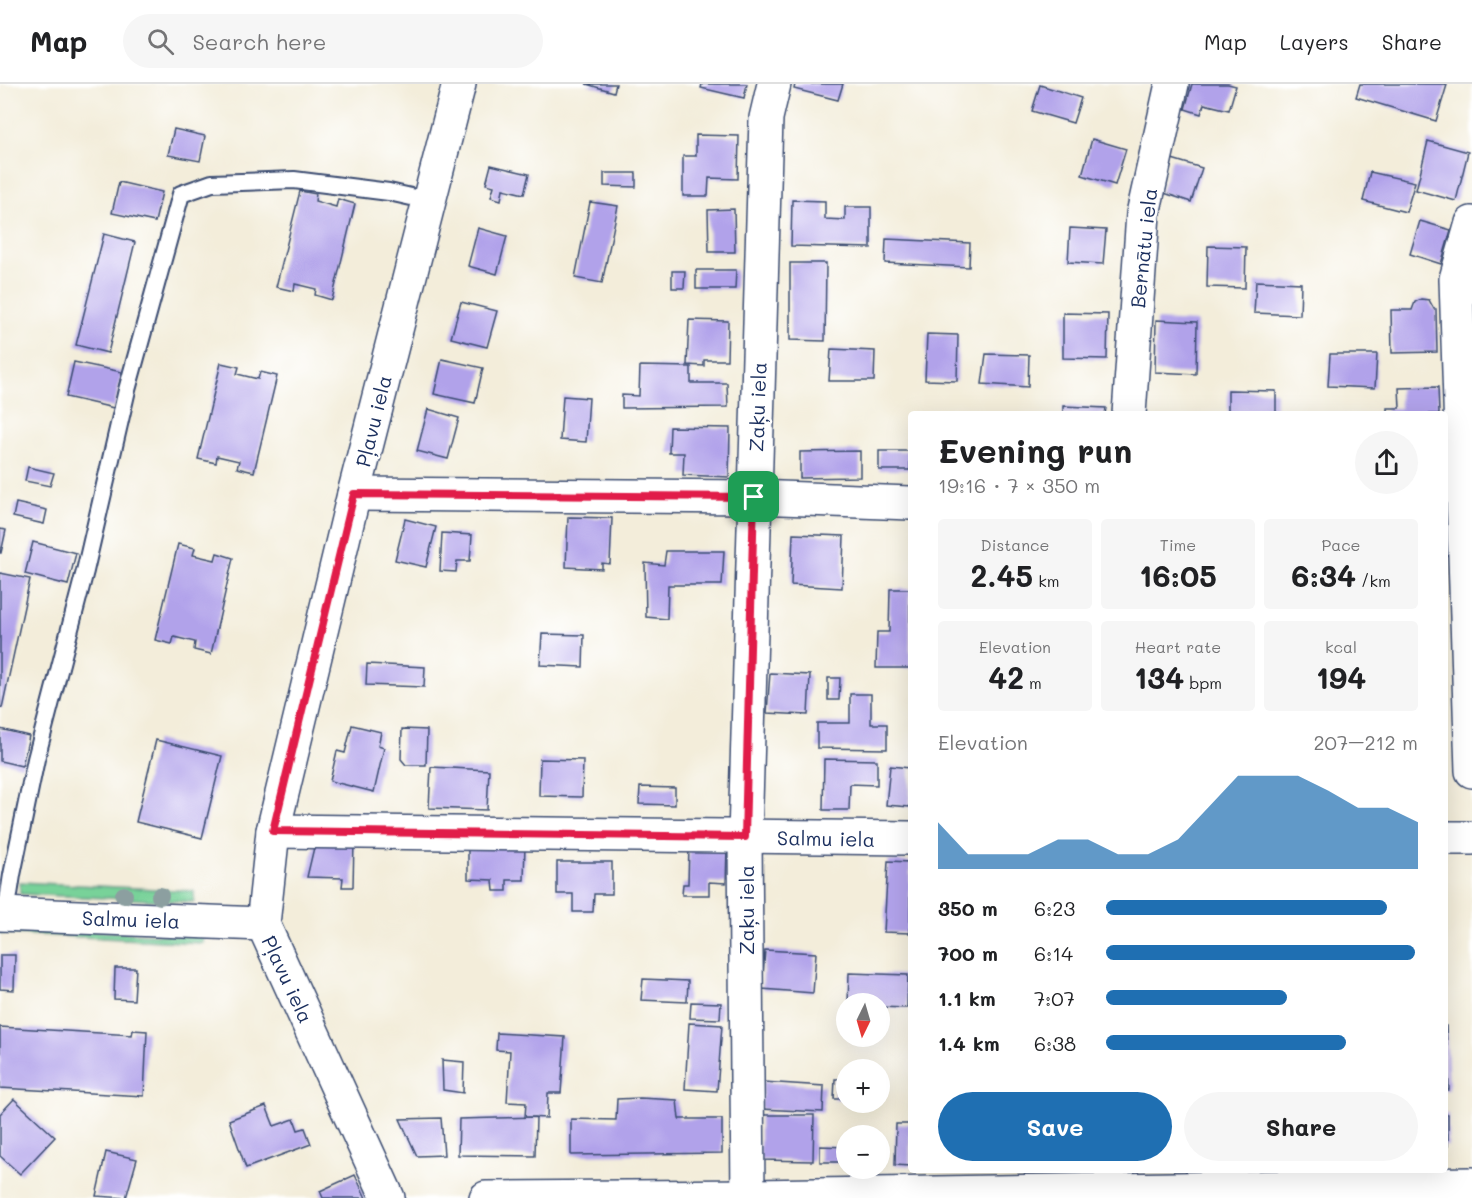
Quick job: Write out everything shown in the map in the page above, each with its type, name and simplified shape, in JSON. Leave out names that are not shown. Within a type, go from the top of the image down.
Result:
[{"type":"street","name":"Pļavu iela","points":[[388,1198],[263,924],[273,831],[354,494],[459,84]]},
{"type":"street","name":"Zaķu iela","points":[[748,1197],[745,837],[766,118],[774,84]]},
{"type":"street","name":"Bernātu iela","points":[[1129,411],[1143,214],[1172,84]]},
{"type":"street","points":[[1472,223],[1456,279],[1454,509],[1472,771]]},
{"type":"street","points":[[354,494],[754,497],[908,503]]},
{"type":"street","name":"Salmu iela","points":[[273,831],[908,838]]},
{"type":"street","points":[[1448,838],[1472,838]]},
{"type":"street","name":"Salmu iela","points":[[3,914],[263,924]]},
{"type":"street","points":[[486,1198],[748,1197],[1108,1186],[1472,1184]]},
{"type":"lane","points":[[3,914],[36,759],[85,571],[127,390],[181,194],[212,183],[294,180],[389,192],[429,201]]},
{"type":"green space","points":[[20,882],[194,891],[194,902],[20,894]]},
{"type":"green space","points":[[0,926],[203,937],[203,943],[0,933]]},
{"type":"building","points":[[586,84],[616,84],[614,92]]},
{"type":"building","points":[[702,84],[747,84],[744,98],[701,88]]},
{"type":"building","points":[[795,84],[843,84],[838,100],[794,89]]},
{"type":"building","points":[[1192,84],[1236,86],[1229,110],[1204,104],[1201,114],[1185,109]]},
{"type":"building","points":[[1360,84],[1447,85],[1436,121],[1356,97]]},
{"type":"building","points":[[1040,85],[1081,98],[1073,123],[1032,111]]},
{"type":"building","points":[[174,129],[205,136],[200,161],[168,155]]},
{"type":"building","points":[[696,135],[739,136],[738,179],[709,178],[708,196],[683,196],[683,156],[696,156]]},
{"type":"building","points":[[1092,139],[1126,149],[1115,185],[1082,175]]},
{"type":"building","points":[[1428,141],[1468,152],[1456,201],[1416,190]]},
{"type":"building","points":[[1172,159],[1202,168],[1191,202],[1161,192]]},
{"type":"building","points":[[491,165],[529,174],[524,194],[503,189],[501,200],[491,197],[494,186],[486,184]]},
{"type":"building","points":[[1370,172],[1415,182],[1406,212],[1363,201]]},
{"type":"building","points":[[604,173],[636,173],[636,187],[604,186]]},
{"type":"building","points":[[119,182],[162,192],[155,222],[112,213]]},
{"type":"building","points":[[300,191],[316,194],[315,201],[336,207],[338,199],[355,204],[332,300],[315,295],[316,289],[295,284],[294,291],[276,287]]},
{"type":"building","points":[[792,200],[825,201],[825,219],[845,220],[845,207],[871,207],[871,248],[791,246]]},
{"type":"building","points":[[590,202],[618,206],[602,283],[575,278]]},
{"type":"building","points":[[734,209],[735,252],[709,252],[708,210]]},
{"type":"building","points":[[1420,221],[1451,230],[1441,264],[1410,254]]},
{"type":"building","points":[[478,228],[507,236],[497,274],[468,266]]},
{"type":"building","points":[[1070,228],[1106,230],[1103,264],[1068,262]]},
{"type":"building","points":[[104,234],[135,242],[108,353],[76,345]]},
{"type":"building","points":[[886,239],[970,243],[969,267],[885,263]]},
{"type":"building","points":[[1208,246],[1246,247],[1245,288],[1207,287]]},
{"type":"building","points":[[790,263],[826,263],[825,341],[790,340]]},
{"type":"building","points":[[696,270],[736,270],[735,289],[696,289]]},
{"type":"building","points":[[672,271],[685,271],[684,288],[672,288]]},
{"type":"building","points":[[1256,281],[1301,283],[1300,315],[1254,313]]},
{"type":"building","points":[[1421,299],[1429,300],[1436,309],[1437,352],[1392,353],[1391,310],[1412,310],[1415,302]]},
{"type":"building","points":[[461,302],[497,311],[487,347],[451,338]]},
{"type":"building","points":[[1063,313],[1108,314],[1107,359],[1063,358]]},
{"type":"building","points":[[689,320],[728,321],[727,360],[704,360],[704,366],[687,365]]},
{"type":"building","points":[[1156,320],[1197,322],[1196,374],[1155,372]]},
{"type":"building","points":[[927,334],[958,335],[957,381],[925,380]]},
{"type":"building","points":[[831,349],[875,351],[874,381],[829,381]]},
{"type":"building","points":[[986,354],[1029,355],[1028,387],[982,384]]},
{"type":"building","points":[[1330,354],[1377,354],[1375,388],[1328,386]]},
{"type":"building","points":[[442,359],[483,368],[475,403],[434,394]]},
{"type":"building","points":[[74,362],[122,372],[114,408],[66,397]]},
{"type":"building","points":[[221,363],[239,367],[237,374],[258,379],[260,372],[277,376],[254,472],[237,468],[239,461],[217,456],[216,463],[198,459]]},
{"type":"building","points":[[640,366],[691,367],[691,383],[727,383],[728,407],[622,408],[622,395],[639,396]]},
{"type":"building","points":[[1438,387],[1439,411],[1387,411],[1387,408],[1400,408],[1399,388]]},
{"type":"building","points":[[1228,390],[1276,391],[1276,411],[1228,411]]},
{"type":"building","points":[[563,396],[589,398],[586,442],[560,440]]},
{"type":"building","points":[[1063,406],[1106,408],[1106,411],[1063,411]]},
{"type":"building","points":[[428,409],[459,418],[448,459],[417,451]]},
{"type":"building","points":[[670,427],[730,428],[729,477],[683,475],[684,453],[669,453]]},
{"type":"building","points":[[860,451],[860,477],[800,478],[800,452]]},
{"type":"building","points":[[879,451],[908,451],[908,470],[879,470]]},
{"type":"building","points":[[28,467],[54,473],[50,486],[25,481]]},
{"type":"building","points":[[16,503],[47,510],[44,524],[13,517]]},
{"type":"building","points":[[568,517],[612,518],[610,564],[602,563],[602,569],[566,567]]},
{"type":"building","points":[[405,519],[436,527],[426,567],[395,560]]},
{"type":"building","points":[[0,529],[6,530],[1,553],[0,553]]},
{"type":"building","points":[[442,533],[472,535],[470,561],[457,561],[456,572],[440,571]]},
{"type":"building","points":[[793,534],[844,536],[842,588],[791,585]]},
{"type":"building","points":[[33,542],[76,553],[68,585],[25,574]]},
{"type":"building","points":[[178,544],[195,548],[193,555],[215,560],[217,553],[233,558],[211,654],[194,650],[195,642],[174,637],[172,644],[155,640]]},
{"type":"building","points":[[666,551],[724,551],[722,585],[668,585],[667,619],[646,617],[645,563],[664,565]]},
{"type":"building","points":[[0,573],[30,579],[2,708],[0,707]]},
{"type":"building","points":[[890,589],[908,589],[908,668],[876,668],[877,632],[889,632]]},
{"type":"building","points":[[542,634],[584,635],[583,667],[540,665]]},
{"type":"building","points":[[367,664],[425,667],[424,687],[366,685]]},
{"type":"building","points":[[770,673],[810,675],[808,715],[767,713]]},
{"type":"building","points":[[828,678],[840,678],[839,700],[828,700]]},
{"type":"building","points":[[850,694],[871,694],[871,724],[887,724],[887,749],[817,748],[817,723],[850,723]]},
{"type":"building","points":[[352,725],[381,732],[378,746],[384,748],[374,792],[330,781],[337,751],[345,753]]},
{"type":"building","points":[[0,729],[29,736],[22,766],[0,761]]},
{"type":"building","points":[[402,729],[427,730],[426,765],[406,765],[401,759]]},
{"type":"building","points":[[156,740],[222,756],[202,838],[136,822]]},
{"type":"building","points":[[540,759],[583,760],[582,797],[539,796]]},
{"type":"building","points":[[824,759],[877,760],[877,785],[850,784],[849,810],[823,810]]},
{"type":"building","points":[[890,766],[908,768],[908,807],[886,805]]},
{"type":"building","points":[[431,767],[489,770],[487,810],[429,808]]},
{"type":"building","points":[[640,787],[675,788],[675,805],[639,804]]},
{"type":"building","points":[[316,839],[354,840],[353,887],[342,887],[343,878],[307,877]]},
{"type":"building","points":[[468,842],[525,844],[524,880],[507,880],[507,891],[494,891],[493,880],[468,879]]},
{"type":"building","points":[[689,845],[727,847],[726,883],[709,882],[709,895],[682,895],[683,884],[688,884]]},
{"type":"building","points":[[888,861],[908,862],[908,933],[884,932]]},
{"type":"building","points":[[557,862],[612,862],[612,894],[594,894],[593,912],[573,912],[573,894],[557,894]]},
{"type":"building","points":[[765,950],[816,953],[813,993],[762,989]]},
{"type":"building","points":[[0,955],[15,955],[14,990],[0,989]]},
{"type":"building","points":[[115,968],[136,968],[134,1000],[114,999]]},
{"type":"building","points":[[849,973],[908,975],[907,1008],[890,1007],[890,993],[848,993]]},
{"type":"building","points":[[643,979],[688,981],[687,1002],[641,1000]]},
{"type":"building","points":[[691,1002],[721,1003],[720,1019],[690,1018]]},
{"type":"building","points":[[689,1023],[722,1025],[717,1091],[685,1089]]},
{"type":"building","points":[[0,1027],[132,1035],[133,1030],[147,1031],[144,1096],[0,1088]]},
{"type":"building","points":[[497,1033],[565,1037],[561,1093],[548,1093],[547,1118],[525,1117],[526,1103],[507,1102],[510,1051],[496,1050]]},
{"type":"building","points":[[442,1060],[464,1062],[463,1093],[443,1090]]},
{"type":"building","points":[[835,1079],[836,1079],[836,1099],[834,1099]]},
{"type":"building","points":[[763,1082],[824,1086],[823,1112],[761,1109]]},
{"type":"building","points":[[14,1099],[55,1137],[20,1174],[0,1156],[0,1114]]},
{"type":"building","points":[[617,1099],[677,1100],[679,1119],[722,1119],[722,1153],[571,1155],[571,1119],[616,1120]]},
{"type":"building","points":[[266,1106],[274,1126],[294,1119],[298,1130],[305,1128],[311,1144],[246,1168],[229,1120]]},
{"type":"building","points":[[760,1115],[814,1115],[813,1161],[760,1160]]},
{"type":"building","points":[[536,1117],[535,1156],[458,1155],[459,1119]]},
{"type":"building","points":[[441,1118],[444,1155],[417,1156],[400,1119]]},
{"type":"building","points":[[896,1124],[908,1124],[908,1166],[895,1165]]},
{"type":"building","points":[[820,1146],[836,1147],[836,1162],[820,1162]]},
{"type":"building","points":[[106,1152],[137,1159],[126,1198],[96,1196]]},
{"type":"building","points":[[355,1175],[366,1198],[323,1198],[320,1191]]},
{"type":"route","points":[[354,494],[754,497],[745,837],[273,831],[354,494]]}]
